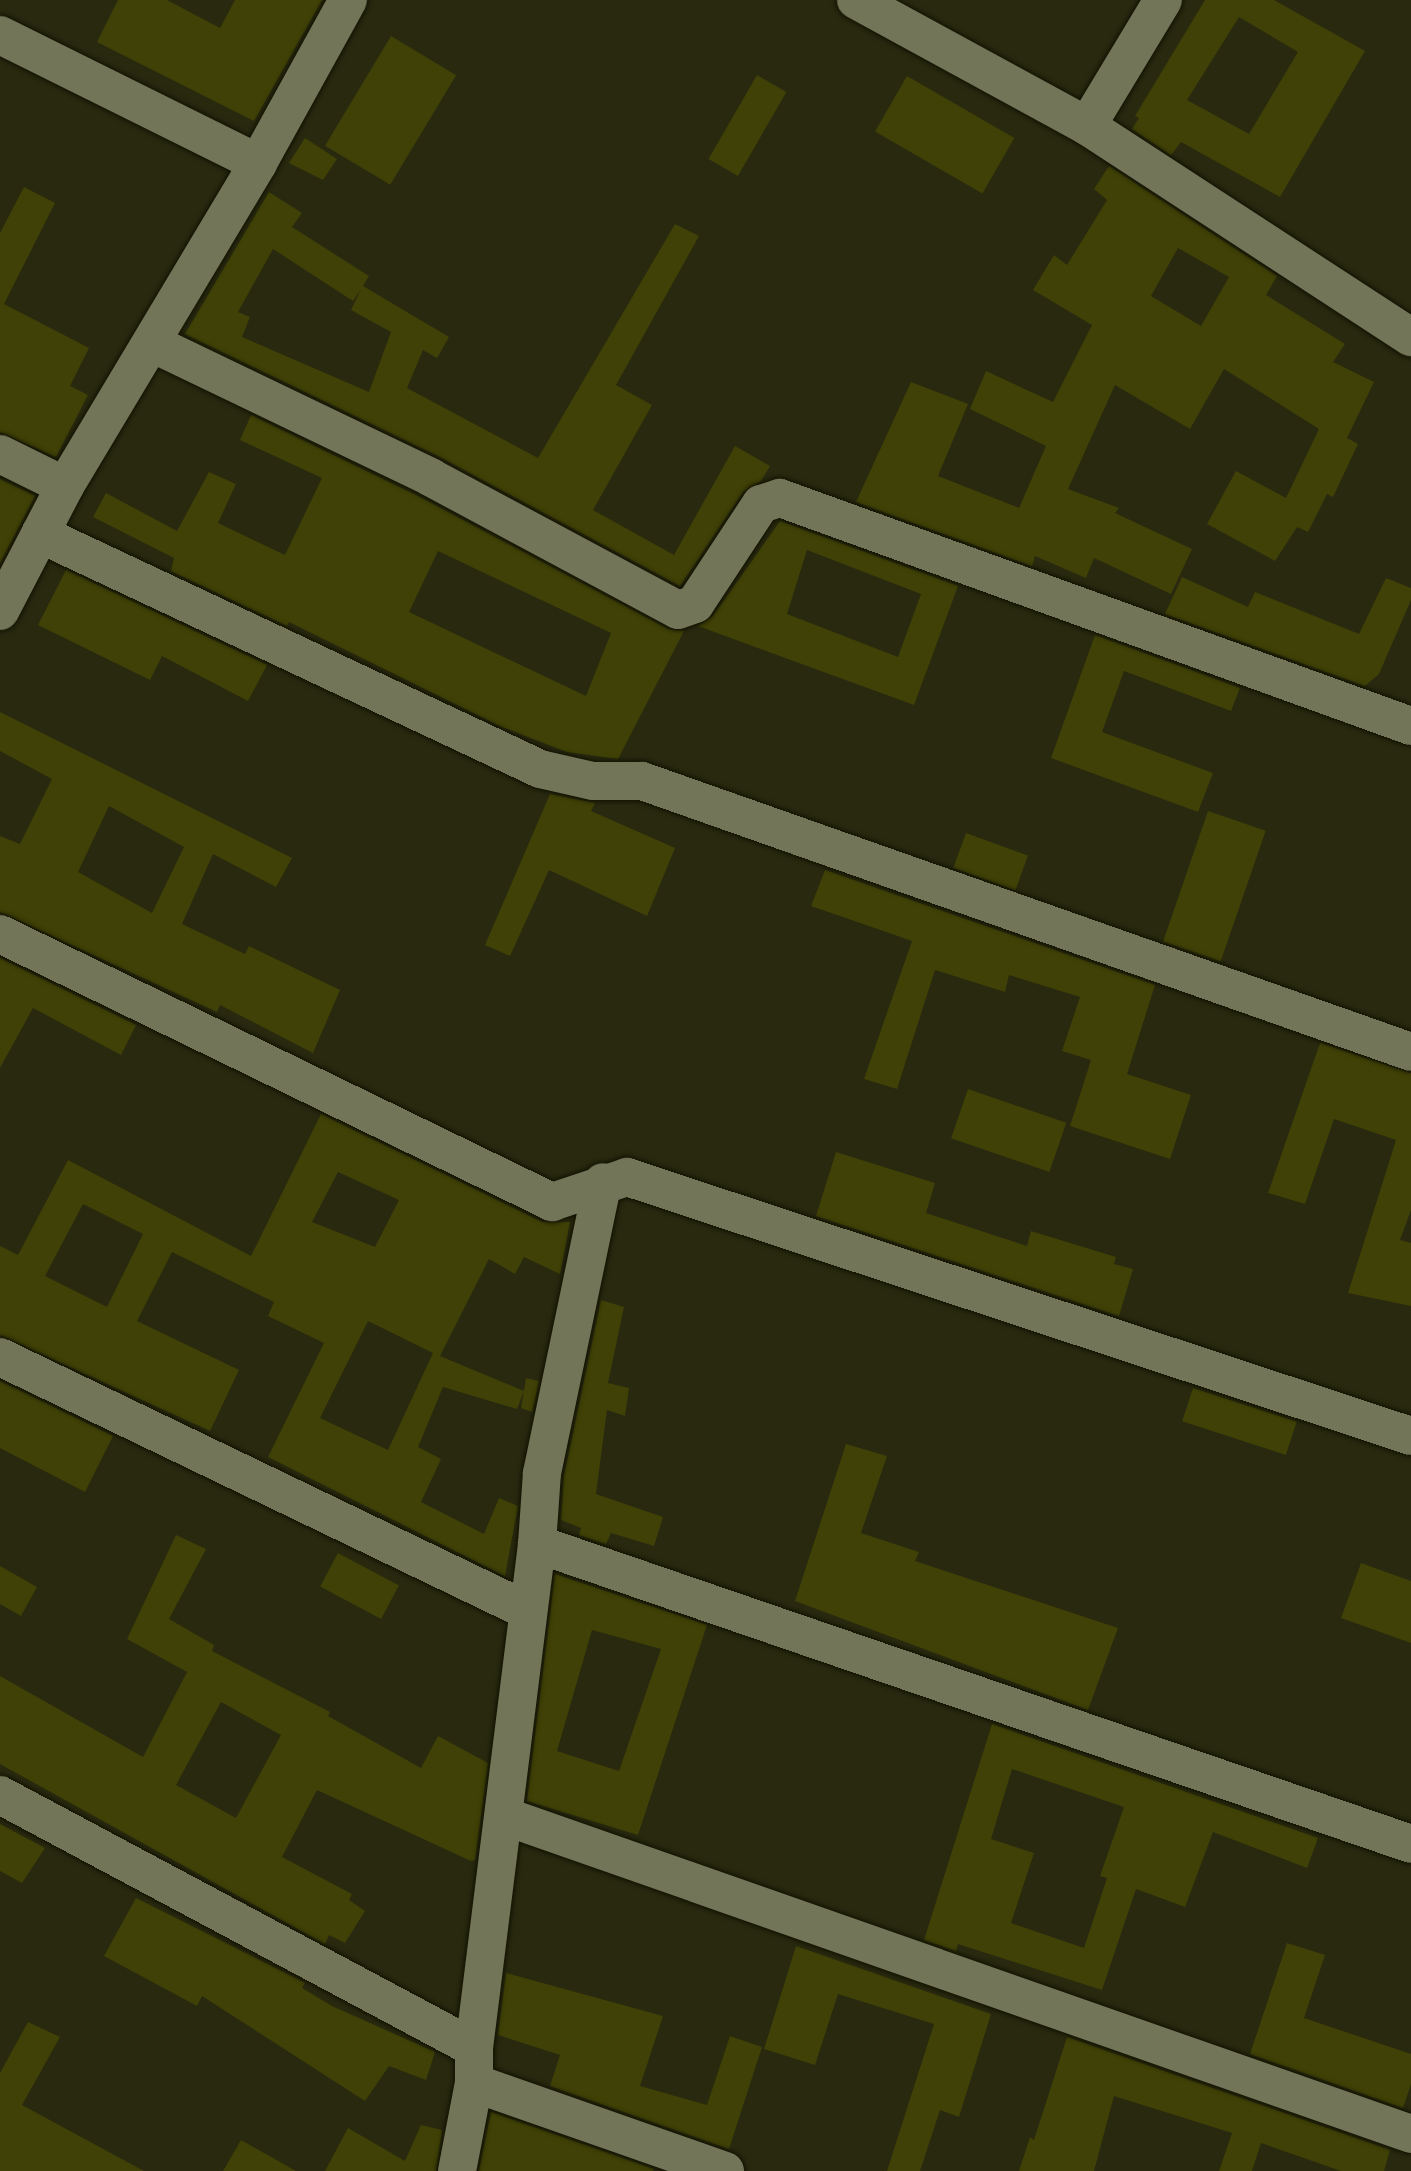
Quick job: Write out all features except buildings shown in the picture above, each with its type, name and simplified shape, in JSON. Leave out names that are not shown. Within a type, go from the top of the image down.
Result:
[{"type":"street","points":[[0,611],[65,486],[258,163],[348,0]]},
{"type":"street","points":[[856,0],[1087,126],[1411,337]]},
{"type":"street","points":[[1087,126],[1163,0]]},
{"type":"street","points":[[0,35],[258,163]]},
{"type":"street","points":[[152,343],[430,477],[678,610],[695,604],[761,504],[780,498],[1411,726]]},
{"type":"street","points":[[0,454],[65,486]]},
{"type":"street","points":[[40,534],[540,769],[593,781],[642,781],[1411,1052]]},
{"type":"street","points":[[0,934],[552,1202],[603,1182],[627,1177],[1411,1436]]},
{"type":"street","points":[[457,2171],[474,2065],[526,1610],[537,1544],[542,1473],[603,1182]]},
{"type":"street","points":[[0,1357],[526,1610]]},
{"type":"street","points":[[537,1544],[1411,1844]]},
{"type":"street","points":[[0,1795],[474,2065],[725,2171]]},
{"type":"street","points":[[504,1816],[1411,2134]]}]
